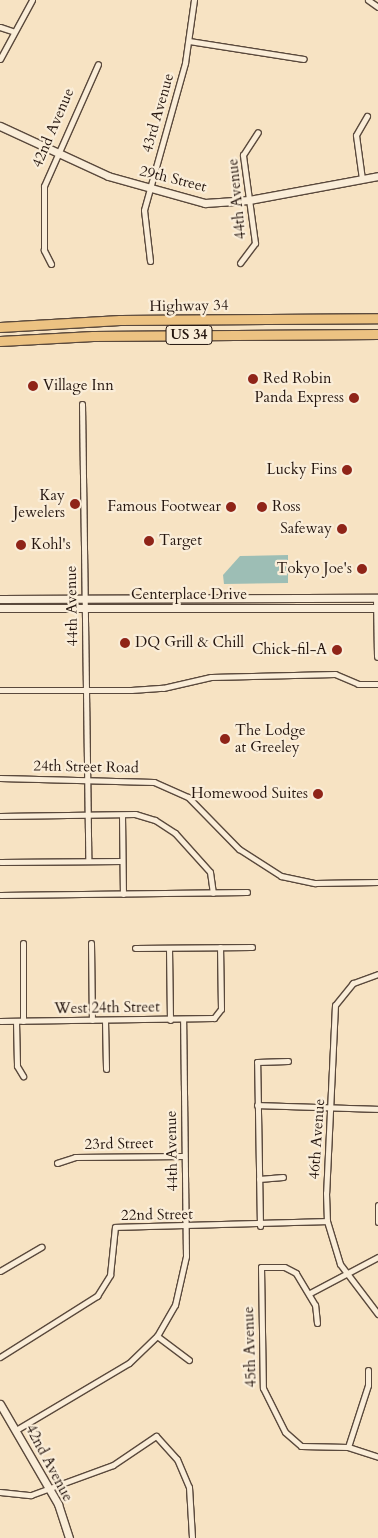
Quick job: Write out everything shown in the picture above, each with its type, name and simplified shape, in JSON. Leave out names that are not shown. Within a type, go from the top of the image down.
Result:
[{"type":"highway","name":"Highway 34","points":[[0,327],[120,320],[378,318]]},
{"type":"highway","name":"Highway 34","points":[[0,342],[92,336],[378,334]]},
{"type":"street","points":[[0,59],[12,31],[32,0]]},
{"type":"street","name":"43rd Avenue","points":[[150,262],[144,210],[189,41],[194,0]]},
{"type":"street","points":[[368,0],[378,7]]},
{"type":"street","points":[[0,27],[12,31]]},
{"type":"street","points":[[189,41],[304,59]]},
{"type":"street","name":"42nd Avenue","points":[[50,264],[44,250],[44,186],[56,152],[98,64]]},
{"type":"street","points":[[362,179],[356,135],[367,116]]},
{"type":"street","name":"29th Street","points":[[0,126],[56,152],[150,188],[205,202],[249,200],[378,176]]},
{"type":"street","name":"44th Avenue","points":[[240,263],[255,242],[243,155],[258,132]]},
{"type":"street","name":"44th Avenue","points":[[82,404],[88,861]]},
{"type":"street","points":[[378,598],[378,656]]},
{"type":"street","name":"Centerplace Drive","points":[[0,599],[378,598]]},
{"type":"street","name":"Centerplace Drive","points":[[0,608],[378,608]]},
{"type":"street","points":[[0,690],[163,688],[219,676],[336,674],[358,684],[378,684]]},
{"type":"street","name":"24th Street Road","points":[[0,778],[135,779],[171,788],[202,808],[254,861],[281,876],[315,883],[378,882]]},
{"type":"street","points":[[122,815],[123,894]]},
{"type":"street","points":[[0,816],[122,815],[155,820],[175,833],[210,872],[213,893]]},
{"type":"street","points":[[0,862],[122,861]]},
{"type":"street","points":[[0,895],[247,892]]},
{"type":"street","points":[[23,943],[24,1021]]},
{"type":"street","points":[[91,943],[92,1020]]},
{"type":"street","name":"West 24th Street","points":[[0,1021],[214,1018],[221,1009],[220,947]]},
{"type":"street","points":[[135,948],[252,947]]},
{"type":"street","points":[[169,948],[170,1020]]},
{"type":"street","name":"46th Avenue","points":[[378,974],[353,983],[336,1005],[327,1221],[345,1274],[378,1314]]},
{"type":"street","name":"44th Avenue","points":[[16,1430],[128,1363],[157,1336],[175,1305],[184,1276],[186,1227],[183,1019]]},
{"type":"street","points":[[105,1020],[106,1069]]},
{"type":"street","points":[[16,1021],[17,1066],[23,1076]]},
{"type":"street","points":[[260,1226],[257,1105],[258,1062],[288,1061]]},
{"type":"street","points":[[257,1105],[333,1106],[378,1109]]},
{"type":"street","name":"23rd Street","points":[[57,1164],[75,1157],[184,1156]]},
{"type":"street","points":[[259,1179],[283,1177]]},
{"type":"street","points":[[378,1205],[378,1222]]},
{"type":"street","name":"22nd Street","points":[[0,1357],[97,1296],[110,1275],[115,1227],[260,1226],[327,1221]]},
{"type":"street","points":[[0,1271],[41,1247]]},
{"type":"street","points":[[317,1323],[310,1293],[378,1257]]},
{"type":"street","name":"45th Avenue","points":[[310,1293],[293,1271],[261,1267],[265,1396],[285,1432],[298,1444],[348,1446]]},
{"type":"street","points":[[157,1336],[190,1360]]},
{"type":"street","points":[[368,1370],[368,1385],[348,1446],[378,1457]]},
{"type":"street","name":"42nd Avenue","points":[[0,1404],[48,1487],[69,1538]]},
{"type":"street","points":[[0,1492],[31,1495],[48,1487],[113,1465],[156,1436],[177,1459],[189,1486],[192,1538]]},
{"type":"water","points":[[288,555],[288,583],[224,584],[223,575],[240,556]]},
{"type":"place","name":"Red Robin","points":[[253,379]]},
{"type":"place","name":"Village Inn","points":[[33,386]]},
{"type":"place","name":"Panda Express","points":[[354,398]]},
{"type":"place","name":"Lucky Fins","points":[[347,470]]},
{"type":"place","name":"Kay Jewelers","points":[[75,504]]},
{"type":"place","name":"Famous Footwear","points":[[231,507]]},
{"type":"place","name":"Ross","points":[[262,507]]},
{"type":"place","name":"Safeway","points":[[342,529]]},
{"type":"place","name":"Target","points":[[149,541]]},
{"type":"place","name":"Kohl's","points":[[21,545]]},
{"type":"place","name":"Tokyo Joe's","points":[[362,569]]},
{"type":"place","name":"DQ Grill & Chill","points":[[125,643]]},
{"type":"place","name":"Chick-fil-A","points":[[337,650]]},
{"type":"place","name":"The Lodge at Greeley","points":[[225,739]]},
{"type":"place","name":"Homewood Suites","points":[[318,794]]}]
